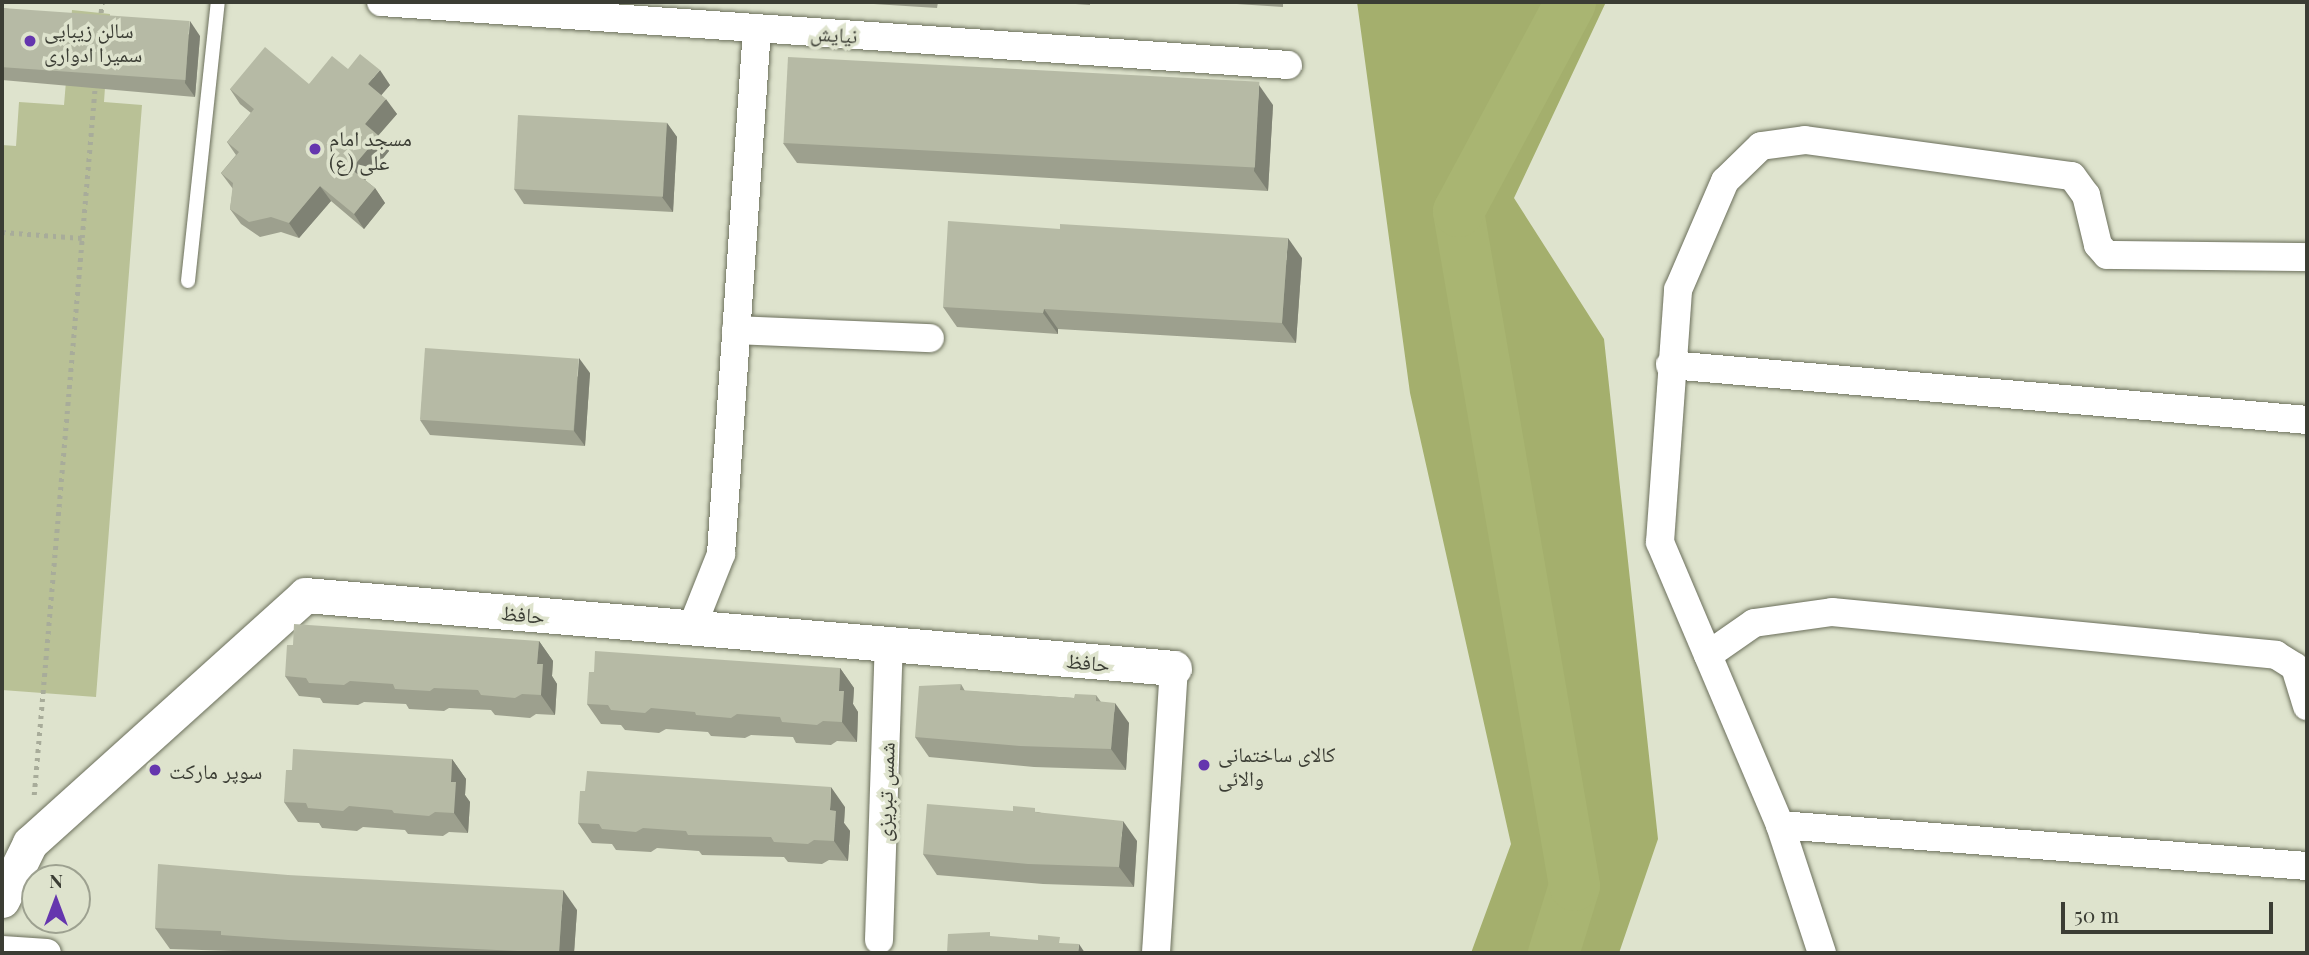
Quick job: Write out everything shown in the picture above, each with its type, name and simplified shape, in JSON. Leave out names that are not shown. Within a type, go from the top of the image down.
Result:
[{"type":"street","name":"نیایش","points":[[381,2],[1288,65]]},
{"type":"street","points":[[692,627],[720,554],[757,28]]},
{"type":"street","points":[[1822,953],[1780,825],[1660,542],[1670,365],[1678,290],[1725,181],[1761,146],[1805,140],[2072,176],[2086,195],[2098,245],[2107,255],[2307,257]]},
{"type":"street","points":[[736,330],[930,338]]},
{"type":"street","points":[[1670,365],[2307,420]]},
{"type":"street","name":"حافظ","points":[[2,900],[16,857],[305,595],[1174,668]]},
{"type":"street","points":[[1708,655],[1754,623],[1832,612],[2276,655],[2295,667],[2307,706]]},
{"type":"street","name":"شمس تبریزی","points":[[879,940],[889,644]]},
{"type":"street","points":[[1156,953],[1174,668]]},
{"type":"street","points":[[1780,825],[2307,866]]},
{"type":"street","points":[[2,950],[47,953]]},
{"type":"lane","points":[[188,281],[218,2]]},
{"type":"path","points":[[99,30],[102,2]]},
{"type":"path","points":[[16,857],[82,238],[96,71]]},
{"type":"path","points":[[2,232],[82,238]]},
{"type":"green space","points":[[1357,2],[1606,2],[1514,198],[1604,339],[1658,839],[1619,953],[1471,953],[1511,844],[1410,393]]},
{"type":"green space","points":[[72,10],[110,14],[104,102],[142,105],[96,697],[2,690],[2,145],[16,146],[19,102],[64,105]]},
{"type":"building","points":[[2,8],[190,21],[185,80],[2,67]]},
{"type":"building","name":"مسجد امام علی (ع)","points":[[265,47],[309,84],[332,56],[348,69],[360,54],[380,70],[368,84],[386,99],[365,124],[379,136],[351,169],[375,188],[354,214],[320,186],[289,223],[271,217],[249,222],[230,209],[233,183],[221,173],[239,152],[227,142],[254,109],[230,89]]},
{"type":"building","points":[[788,57],[1259,82],[1255,168],[783,143]]},
{"type":"building","points":[[518,115],[667,123],[663,197],[514,189]]},
{"type":"building","points":[[948,221],[1060,229],[1060,224],[1288,238],[1282,323],[1044,309],[1043,313],[943,307]]},
{"type":"building","points":[[425,348],[579,359],[574,431],[420,420]]},
{"type":"building","points":[[294,624],[539,641],[537,664],[543,664],[541,695],[522,694],[515,698],[481,695],[478,690],[395,689],[393,684],[350,681],[344,685],[309,683],[306,678],[285,676],[287,645],[293,645]]},
{"type":"building","points":[[595,651],[840,668],[839,691],[844,691],[842,722],[823,721],[817,725],[782,722],[780,717],[737,714],[731,718],[651,708],[645,713],[611,710],[608,705],[587,704],[589,672],[594,672]]},
{"type":"building","points":[[961,684],[960,690],[1074,698],[1075,694],[1096,695],[1096,701],[1115,703],[1111,749],[1020,746],[915,737],[919,686]]},
{"type":"building","points":[[293,749],[452,759],[451,782],[456,782],[454,813],[435,812],[429,816],[349,806],[343,811],[308,808],[306,803],[284,802],[286,770],[292,770]]},
{"type":"building","points":[[587,771],[831,787],[830,810],[836,811],[834,841],[814,840],[808,844],[774,842],[771,837],[688,835],[686,831],[643,828],[636,832],[602,829],[599,824],[578,823],[580,791],[585,791]]},
{"type":"building","points":[[927,804],[1013,811],[1013,806],[1035,808],[1035,812],[1123,821],[1119,867],[1028,864],[923,854]]},
{"type":"building","points":[[158,864],[288,875],[563,890],[559,953],[289,940],[221,935],[221,931],[155,928]]},
{"type":"building","points":[[990,932],[990,936],[1038,940],[1038,935],[1060,937],[1059,943],[1079,944],[1078,953],[947,953],[948,934]]},
{"type":"waterway","points":[[1553,953],[1574,885],[1458,211],[1570,2]]},
{"type":"place","name":"سالن زیبایی سمیرا ادواری","points":[[30,41]]},
{"type":"place","name":"مسجد امام علی (ع)","points":[[315,149]]},
{"type":"place","name":"کالای ساختمانی والائی","points":[[1204,765]]},
{"type":"place","name":"سوپر مارکت","points":[[155,770]]}]
